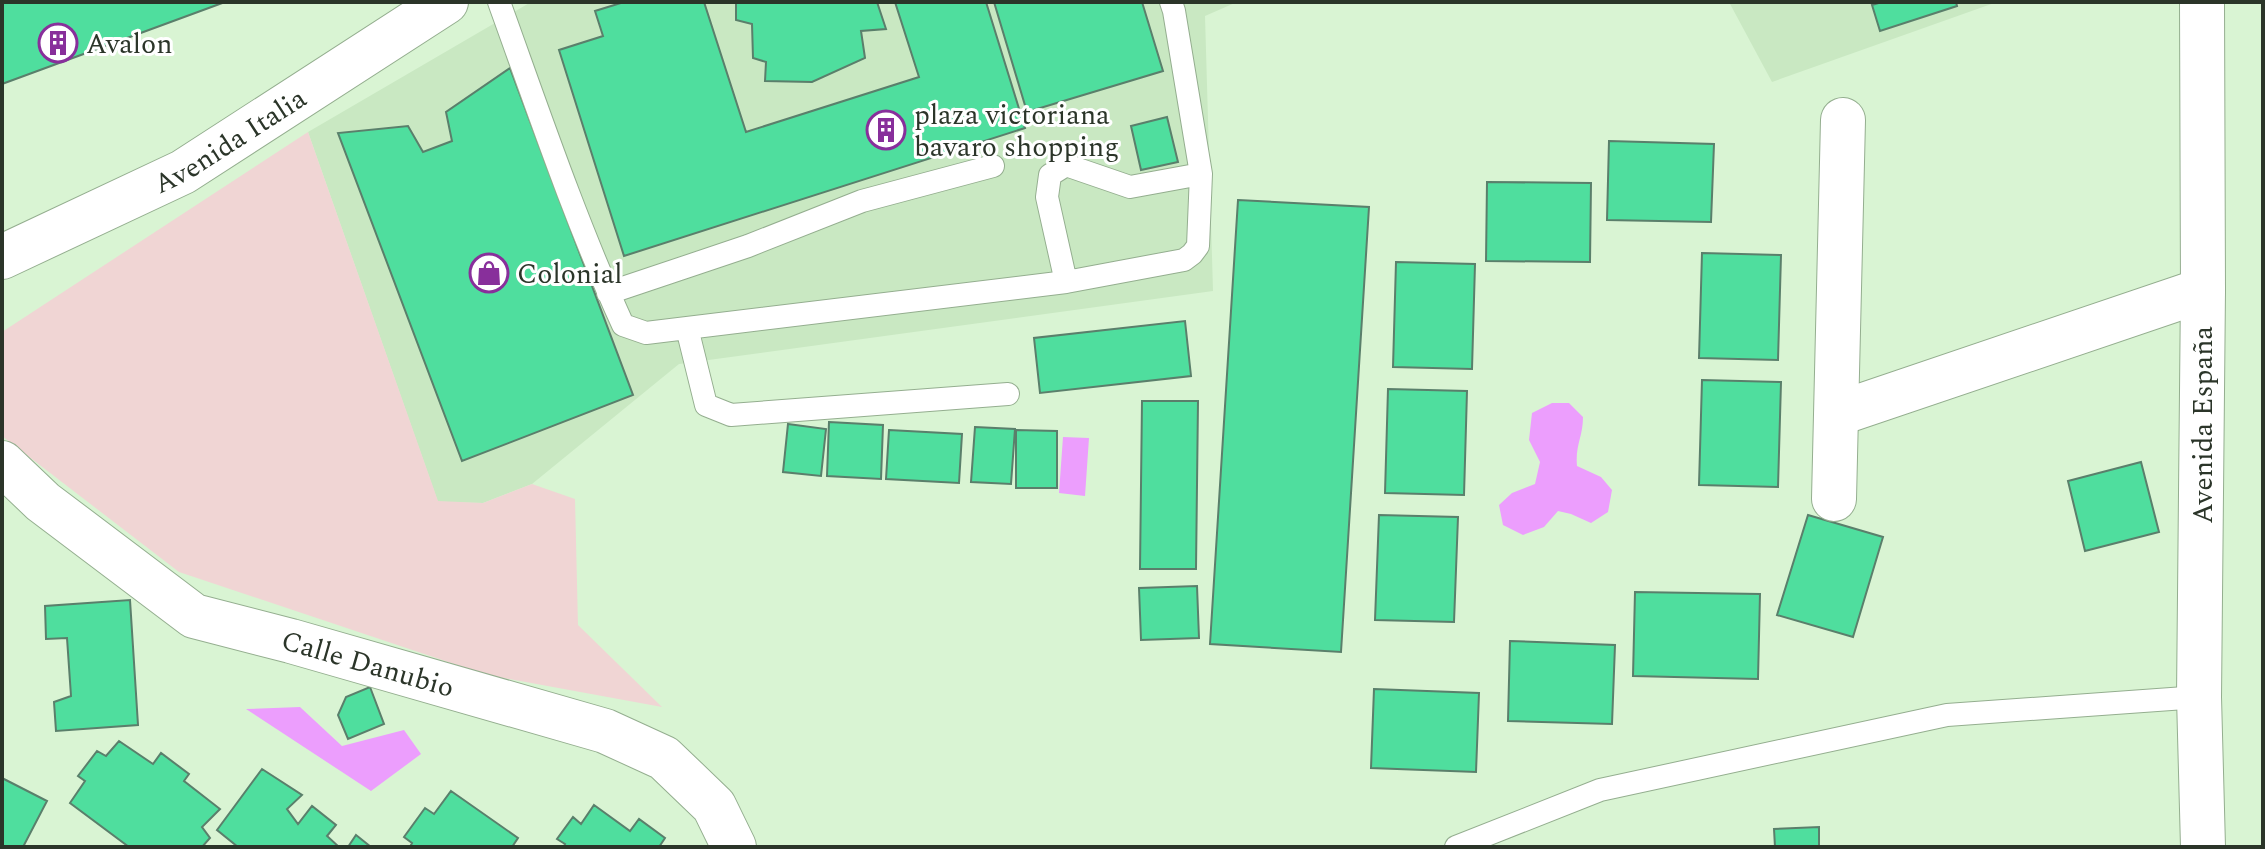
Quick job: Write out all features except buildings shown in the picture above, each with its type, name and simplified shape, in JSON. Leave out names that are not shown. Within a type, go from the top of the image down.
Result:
[{"type":"street","name":"Avenida Italia","points":[[2,257],[183,172],[446,2]]},
{"type":"street","name":"Avenida España","points":[[2202,2],[2199,697],[2203,847]]},
{"type":"street","points":[[1834,499],[1843,120]]},
{"type":"street","points":[[1837,414],[2203,290]]},
{"type":"street","name":"Calle Danubio","points":[[2,463],[43,502],[194,616],[605,731],[664,758],[714,806],[734,847]]},
{"type":"lane","points":[[499,2],[608,293],[623,325],[646,333],[1066,282],[1184,260],[1198,246],[1201,174],[1171,2]]},
{"type":"lane","points":[[1066,282],[1047,197],[1050,175],[1066,165],[1130,187],[1201,174]]},
{"type":"lane","points":[[608,293],[748,246],[862,201],[993,166]]},
{"type":"lane","points":[[687,328],[706,405],[731,415],[1008,394]]},
{"type":"lane","points":[[1456,847],[1600,790],[1947,715],[2199,697]]},
{"type":"shaded area","points":[[531,2],[1237,2],[1205,16],[1213,291],[679,364],[532,484],[483,503],[438,502],[308,132]]},
{"type":"shaded area","points":[[1729,2],[1997,2],[1772,82]]},
{"type":"shaded area","points":[[308,132],[438,501],[483,503],[532,484],[575,499],[578,625],[662,707],[487,675],[179,572],[2,436],[2,332]]},
{"type":"shaded area","points":[[1552,403],[1569,403],[1583,417],[1577,466],[1601,477],[1612,490],[1608,512],[1591,523],[1558,511],[1544,527],[1523,535],[1503,525],[1499,505],[1512,493],[1535,484],[1540,462],[1529,440],[1532,413]]},
{"type":"shaded area","points":[[1063,437],[1089,438],[1085,496],[1059,493]]},
{"type":"shaded area","points":[[300,707],[342,746],[404,730],[421,754],[371,791],[246,709]]},
{"type":"place","name":"Avalon","points":[[58,43]]},
{"type":"place","name":"plaza victoriana bavaro shopping","points":[[886,130]]},
{"type":"place","name":"Colonial","points":[[489,273]]}]
